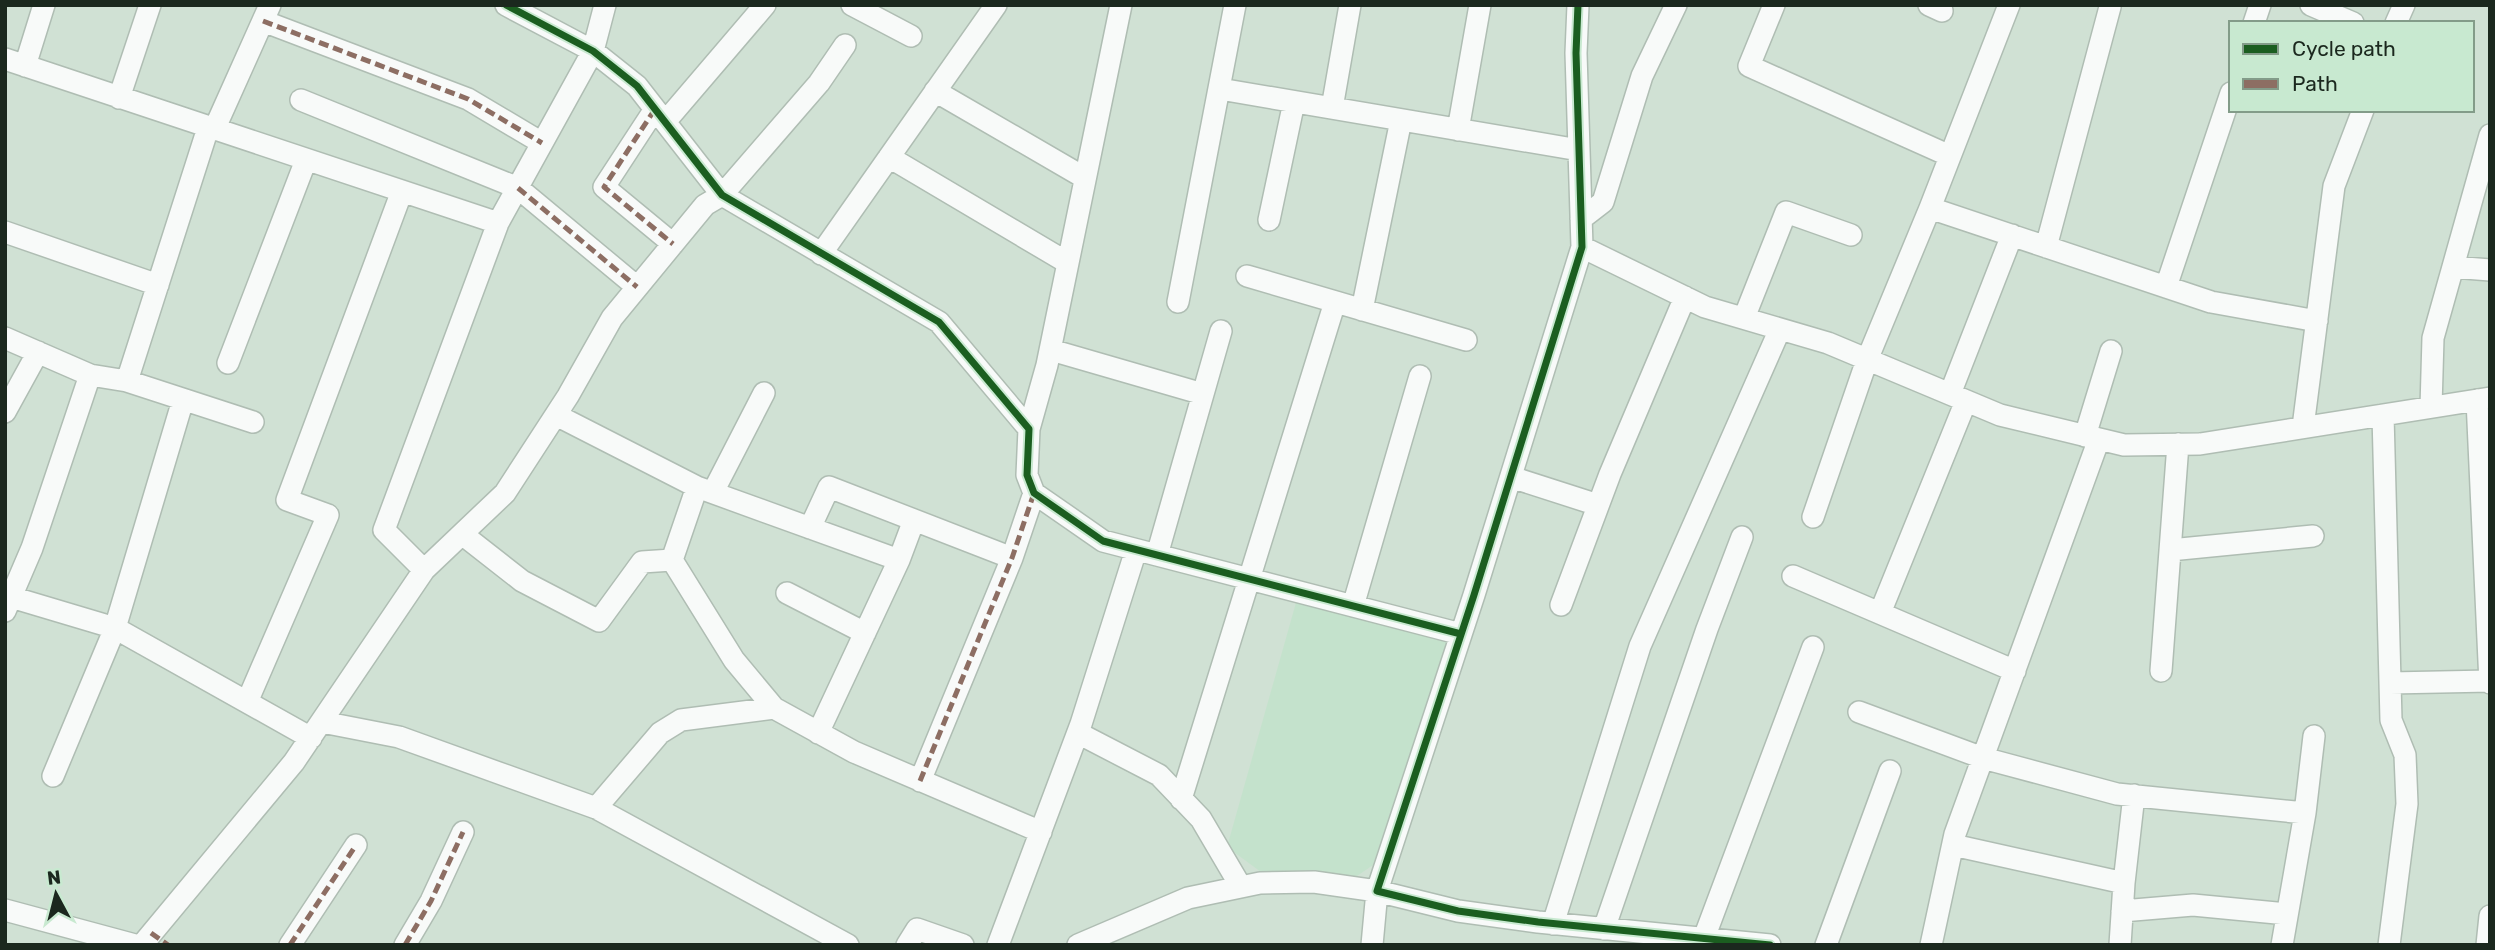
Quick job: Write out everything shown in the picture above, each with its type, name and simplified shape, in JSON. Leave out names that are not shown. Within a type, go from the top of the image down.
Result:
[{"type":"street","points":[[44,5],[15,62],[498,223]]},
{"type":"street","points":[[119,98],[150,5]]},
{"type":"street","points":[[506,5],[593,51],[637,86],[722,195],[939,322],[1029,429]]},
{"type":"street","points":[[424,570],[384,530],[498,223],[593,51],[605,5]]},
{"type":"street","points":[[673,244],[604,187],[660,116],[765,5]]},
{"type":"street","points":[[852,5],[911,36]]},
{"type":"street","points":[[821,254],[996,5]]},
{"type":"street","points":[[1121,5],[1051,350],[1029,429],[1027,475],[1034,493],[1103,541],[1461,634]]},
{"type":"street","points":[[1178,302],[1235,5]]},
{"type":"street","points":[[1332,108],[1350,5]]},
{"type":"street","points":[[1458,130],[1480,5]]},
{"type":"street","points":[[1372,945],[1377,891],[1511,477],[1582,247],[1576,53],[1578,5]]},
{"type":"street","points":[[1581,219],[1603,202],[1642,76],[1676,5]]},
{"type":"street","points":[[1774,5],[1749,66],[1950,156]]},
{"type":"street","points":[[1813,517],[1867,360],[2009,5]]},
{"type":"street","points":[[2311,5],[2348,21]]},
{"type":"street","points":[[2397,21],[2404,5]]},
{"type":"street","points":[[2046,247],[2110,7]]},
{"type":"street","points":[[127,381],[211,129],[267,13],[468,99],[542,143]]},
{"type":"street","points":[[5,910],[149,942],[294,762],[424,570],[505,493],[556,415],[612,318],[705,205],[722,195],[819,83],[845,45]]},
{"type":"street","points":[[1220,89],[1579,150]]},
{"type":"street","points":[[935,90],[1085,178]]},
{"type":"street","points":[[2166,287],[2229,99]]},
{"type":"street","points":[[301,100],[517,188],[637,288]]},
{"type":"street","points":[[1269,220],[1294,102]]},
{"type":"street","points":[[2303,427],[2334,186],[2362,112]]},
{"type":"street","points":[[1362,310],[1401,120]]},
{"type":"street","points":[[2431,407],[2433,338],[2489,139]]},
{"type":"street","points":[[889,156],[1068,263]]},
{"type":"street","points":[[228,363],[306,160]]},
{"type":"street","points":[[247,702],[328,515],[287,500],[402,191]]},
{"type":"street","points":[[1930,208],[2211,302],[2317,321]]},
{"type":"street","points":[[1744,318],[1786,212],[1851,235]]},
{"type":"street","points":[[5,232],[158,285]]},
{"type":"street","points":[[1880,613],[1958,398],[2012,235]]},
{"type":"street","points":[[1582,247],[1705,307],[1828,344],[2000,415],[2124,445],[2200,443],[2483,399],[2490,682],[2390,683]]},
{"type":"street","points":[[2453,267],[2490,270]]},
{"type":"street","points":[[1247,276],[1466,340]]},
{"type":"street","points":[[1561,606],[1598,505],[1685,297]]},
{"type":"street","points":[[1181,799],[1335,302]]},
{"type":"street","points":[[1553,924],[1640,646],[1780,329]]},
{"type":"street","points":[[1157,555],[1220,331]]},
{"type":"street","points":[[5,338],[90,375],[127,381],[253,422]]},
{"type":"street","points":[[1051,350],[1203,394]]},
{"type":"street","points":[[1931,945],[1953,845],[2015,671],[2092,438],[2111,351]]},
{"type":"street","points":[[5,412],[38,352]]},
{"type":"street","points":[[90,375],[32,548],[7,600],[115,628],[247,702],[316,730],[399,737],[596,808],[848,945]]},
{"type":"street","points":[[1353,606],[1420,376]]},
{"type":"street","points":[[671,560],[705,489],[764,393]]},
{"type":"street","points":[[53,776],[115,628],[183,400]]},
{"type":"street","points":[[556,415],[705,489],[899,560]]},
{"type":"street","points":[[2383,415],[2392,720],[2406,755],[2407,804],[2389,945]]},
{"type":"street","points":[[2161,671],[2178,444]]},
{"type":"street","points":[[1511,477],[1598,505]]},
{"type":"street","points":[[810,528],[829,487],[1012,558]]},
{"type":"street","points":[[920,781],[1012,558],[1034,493]]},
{"type":"street","points":[[818,733],[899,560],[914,520]]},
{"type":"street","points":[[462,534],[522,581],[599,621],[642,562],[671,560]]},
{"type":"street","points":[[2170,550],[2313,536]]},
{"type":"street","points":[[1604,929],[1707,629],[1742,537]]},
{"type":"street","points":[[998,945],[1078,733],[1136,550]]},
{"type":"street","points":[[671,560],[734,660],[774,708],[853,752],[1041,832]]},
{"type":"street","points":[[1793,576],[2015,671]]},
{"type":"street","points":[[787,593],[865,633]]},
{"type":"street","points":[[1704,938],[1813,647]]},
{"type":"street","points":[[596,808],[660,733],[681,720],[774,708]]},
{"type":"street","points":[[1859,712],[1983,758],[2117,794],[2305,813]]},
{"type":"street","points":[[1078,733],[1159,775],[1201,819],[1241,887]]},
{"type":"street","points":[[2282,945],[2305,813],[2314,736]]},
{"type":"street","points":[[1826,945],[1890,771]]},
{"type":"street","points":[[2120,945],[2134,795]]},
{"type":"street","points":[[405,945],[431,901],[463,832]]},
{"type":"street","points":[[290,945],[356,845]]},
{"type":"street","points":[[1953,845],[2124,883]]},
{"type":"street","points":[[1078,945],[1188,898],[1260,883],[1314,882],[1377,891],[1458,911],[1553,924],[1770,945]]},
{"type":"street","points":[[2122,911],[2193,905],[2287,914]]},
{"type":"street","points":[[2487,945],[2490,916]]},
{"type":"street","points":[[907,945],[917,929],[963,945]]},
{"type":"shaded area","points":[[1297,599],[1447,640],[1373,865],[1357,876],[1261,872],[1227,847]]},
{"type":"marked path","points":[[263,21],[468,99],[542,143]]},
{"type":"marked path","points":[[655,109],[604,187],[673,244]]},
{"type":"marked path","points":[[518,188],[637,287]]},
{"type":"marked path","points":[[920,781],[1012,558],[1034,493]]},
{"type":"marked path","points":[[405,945],[431,901],[463,832]]},
{"type":"marked path","points":[[290,945],[356,845]]},
{"type":"marked path","points":[[151,933],[168,945]]},
{"type":"cycle path","points":[[506,5],[593,51],[637,86],[722,195],[939,322],[1029,429],[1027,475],[1034,493],[1103,541],[1461,634]]},
{"type":"cycle path","points":[[1578,5],[1576,53],[1582,247],[1474,595],[1377,891],[1458,911],[1538,922],[1770,945]]}]
